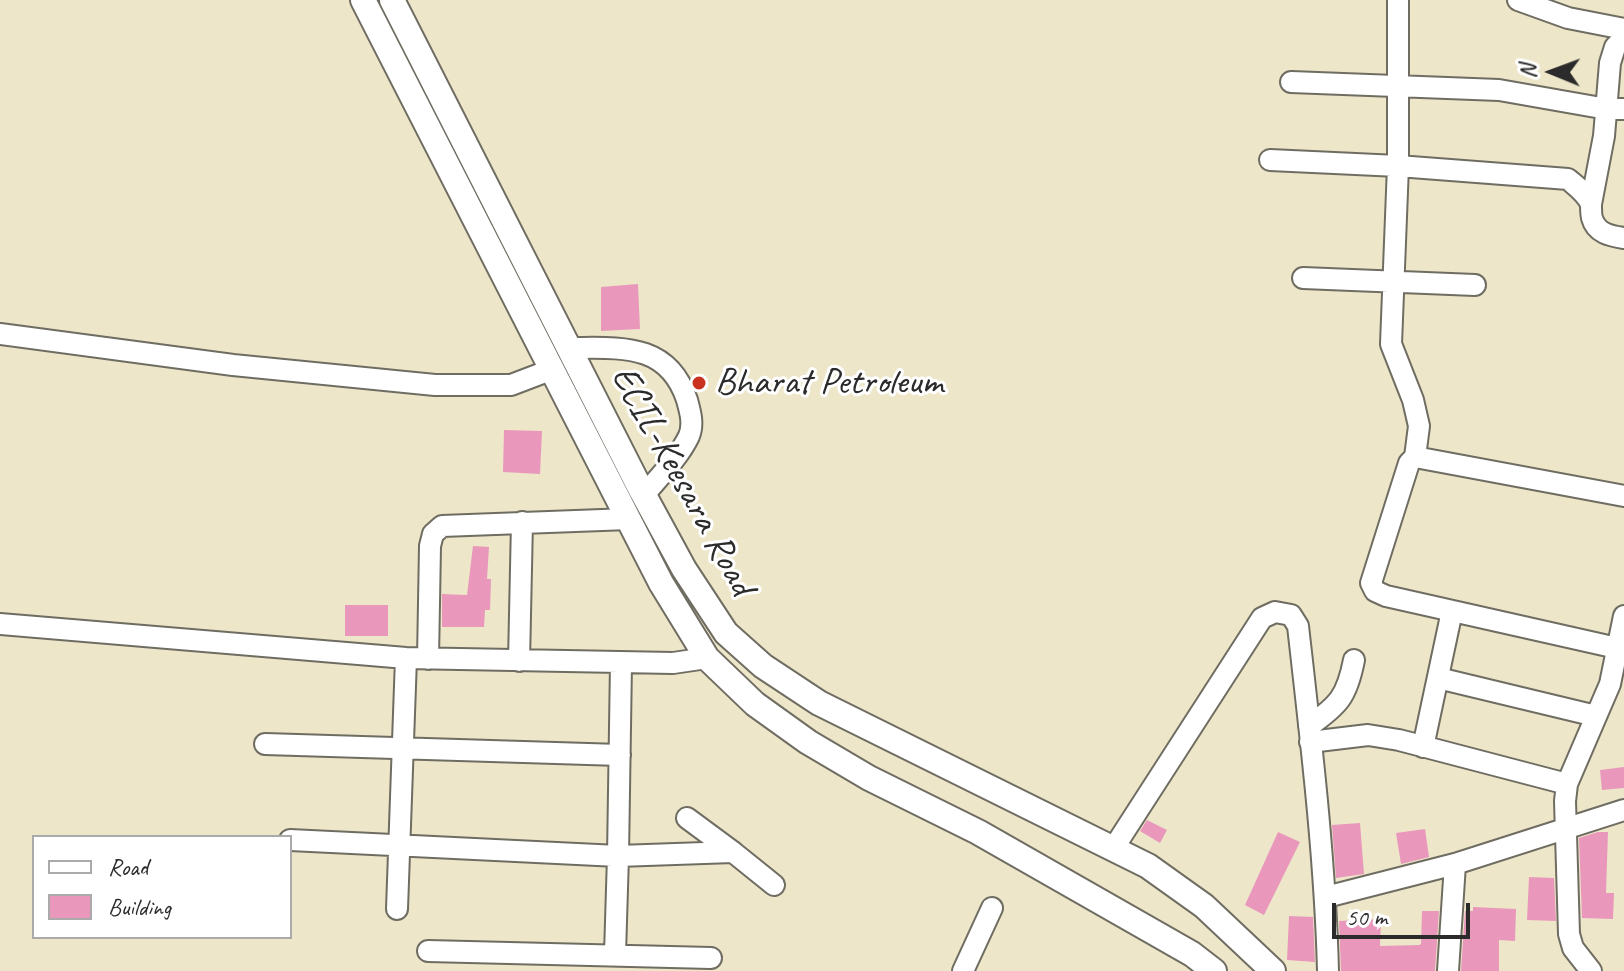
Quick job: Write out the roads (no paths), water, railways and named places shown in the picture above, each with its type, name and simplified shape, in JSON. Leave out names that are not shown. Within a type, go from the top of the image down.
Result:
[{"type":"main road","name":"ECIL-Keesara Road","points":[[363,0],[661,583],[707,658],[755,704],[808,742],[869,778],[978,832],[1192,954],[1214,971]]},
{"type":"main road","name":"ECIL-Keesara Road","points":[[392,0],[644,495],[684,569],[726,633],[763,666],[819,703],[1148,866],[1204,906],[1273,971]]},
{"type":"main road","points":[[629,519],[644,495]]},
{"type":"street","points":[[1398,0],[1398,166],[1391,344],[1413,400],[1419,426],[1415,457],[1409,463],[1371,583],[1375,591],[1386,596],[1617,648]]},
{"type":"street","points":[[1518,0],[1568,18],[1624,29]]},
{"type":"street","points":[[1624,38],[1612,55],[1615,109],[1591,204],[1592,220],[1599,230],[1624,238]]},
{"type":"street","points":[[1291,82],[1499,90],[1615,109]]},
{"type":"street","points":[[1270,160],[1548,176],[1568,179],[1591,204]]},
{"type":"street","points":[[1303,278],[1475,285]]},
{"type":"street","points":[[0,334],[233,365],[435,385],[511,385],[553,369]]},
{"type":"street","points":[[569,348],[629,350],[649,355],[668,366],[680,382],[691,413],[691,431],[644,495]]},
{"type":"street","points":[[1415,457],[1624,496]]},
{"type":"street","points":[[428,659],[430,546],[433,534],[446,524],[629,519]]},
{"type":"street","points":[[519,661],[522,522]]},
{"type":"street","points":[[1423,747],[1452,611]]},
{"type":"street","points":[[1113,849],[1262,618],[1275,612],[1291,615],[1298,626],[1310,734],[1326,897],[1328,971]]},
{"type":"street","points":[[1591,971],[1573,948],[1569,934],[1565,801],[1567,784],[1610,684],[1624,616]]},
{"type":"street","points":[[0,624],[406,658],[673,663],[707,658]]},
{"type":"street","points":[[397,909],[406,658]]},
{"type":"street","points":[[1310,734],[1341,701],[1349,685],[1354,660]]},
{"type":"street","points":[[615,954],[621,663]]},
{"type":"street","points":[[1438,678],[1596,716]]},
{"type":"street","points":[[1310,734],[1368,735],[1567,784]]},
{"type":"street","points":[[265,744],[620,755]]},
{"type":"street","points":[[1326,897],[1455,864],[1624,810]]},
{"type":"street","points":[[687,818],[774,885]]},
{"type":"street","points":[[292,840],[618,856],[733,852]]},
{"type":"street","points":[[1448,971],[1455,864]]},
{"type":"street","points":[[963,971],[992,908]]},
{"type":"street","points":[[428,951],[711,958]]},
{"type":"place","name":"Bharat Petroleum","points":[[699,383]]}]
